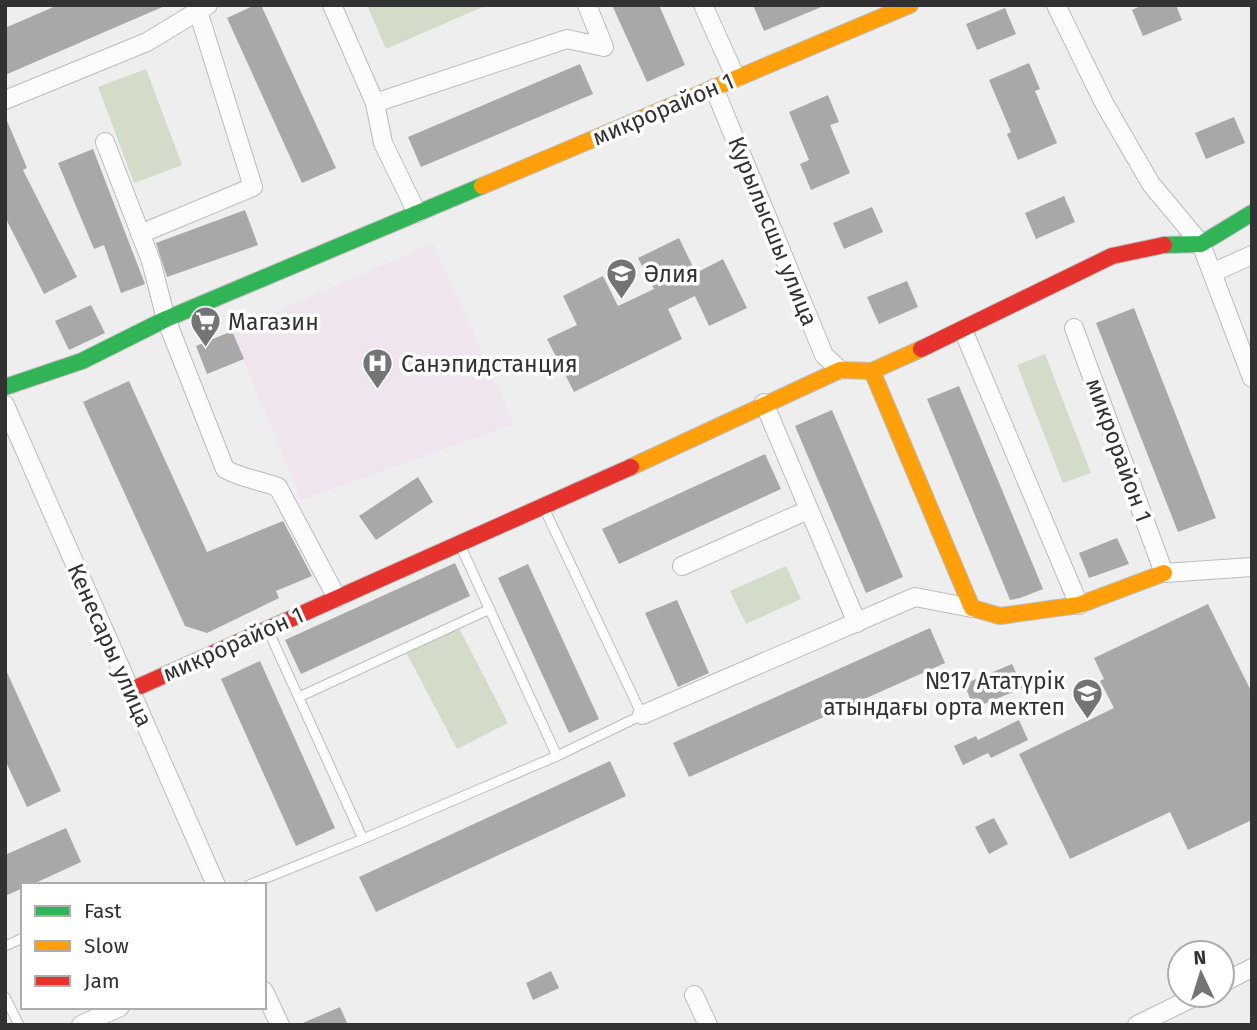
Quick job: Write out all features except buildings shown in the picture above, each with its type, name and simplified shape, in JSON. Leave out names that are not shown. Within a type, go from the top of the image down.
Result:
[{"type":"street","points":[[332,5],[375,103],[383,142],[417,213]]},
{"type":"street","points":[[375,103],[567,39],[604,47],[587,5]]},
{"type":"street","points":[[703,5],[736,78]]},
{"type":"street","name":"микрорайон 1","points":[[5,387],[82,361],[166,318],[910,5]]},
{"type":"street","points":[[1056,5],[1104,103],[1151,184],[1201,244],[1252,378]]},
{"type":"street","points":[[5,100],[147,41],[203,8],[253,187],[141,234]]},
{"type":"street","name":"Курылысшы улица","points":[[713,88],[824,355],[840,370]]},
{"type":"street","points":[[105,142],[141,234],[166,318],[225,469],[245,481],[262,481],[278,487],[337,598]]},
{"type":"street","points":[[840,370],[872,371],[963,330],[1112,256],[1174,243],[1201,244],[1252,213]]},
{"type":"street","points":[[1212,273],[1252,255]]},
{"type":"street","name":"микрорайон 1","points":[[1074,328],[1164,573]]},
{"type":"street","points":[[963,330],[1079,605]]},
{"type":"street","name":"микрорайон 1","points":[[129,691],[544,507],[840,370]]},
{"type":"street","points":[[872,371],[972,608]]},
{"type":"street","points":[[764,404],[857,623]]},
{"type":"street","name":"Кенесары улица","points":[[5,405],[215,883]]},
{"type":"street","points":[[682,566],[808,510]]},
{"type":"street","points":[[642,715],[915,597],[1000,616],[1079,605],[1164,573],[1252,567]]},
{"type":"street","points":[[1236,976],[1252,968]]},
{"type":"street","points":[[266,995],[280,1025]]},
{"type":"street","points":[[694,995],[708,1025]]},
{"type":"street","points":[[81,1025],[116,1009]]},
{"type":"street","points":[[1137,1025],[1170,1009]]},
{"type":"lane","points":[[254,883],[557,756],[642,715],[544,507]]},
{"type":"lane","points":[[460,544],[557,756]]},
{"type":"lane","points":[[299,697],[490,610]]},
{"type":"lane","points":[[267,629],[363,839]]},
{"type":"lane","points":[[5,946],[21,939]]},
{"type":"lane","points":[[5,997],[19,1025]]},
{"type":"shaded area","name":"Санэпидстанция","points":[[433,243],[514,424],[301,500],[232,331]]},
{"type":"green space","points":[[367,5],[487,5],[386,49]]},
{"type":"green space","points":[[146,69],[182,165],[134,183],[98,87]]},
{"type":"green space","points":[[1045,354],[1091,473],[1063,483],[1017,365]]},
{"type":"green space","points":[[786,566],[801,599],[746,624],[730,591]]},
{"type":"green space","points":[[458,626],[508,723],[457,749],[406,652]]},
{"type":"traffic: fast","points":[[5,387],[82,361],[166,319],[482,186]]},
{"type":"traffic: fast","points":[[1164,245],[1201,244],[1252,213]]},
{"type":"traffic: slow","points":[[482,186],[910,5]]},
{"type":"traffic: slow","points":[[631,467],[840,370],[872,371],[921,349]]},
{"type":"traffic: slow","points":[[872,371],[972,608],[1000,616],[1079,605],[1164,573]]},
{"type":"traffic: jam","points":[[921,349],[1112,256],[1164,245]]},
{"type":"traffic: jam","points":[[129,691],[631,467]]},
{"type":"place","name":"Әлия","points":[[621,301]]},
{"type":"place","name":"Магазин","points":[[205,349]]},
{"type":"place","name":"Санэпидстанция","points":[[378,391]]},
{"type":"place","name":"№17 Ататүрік атындағы орта мектеп","points":[[1088,721]]}]
